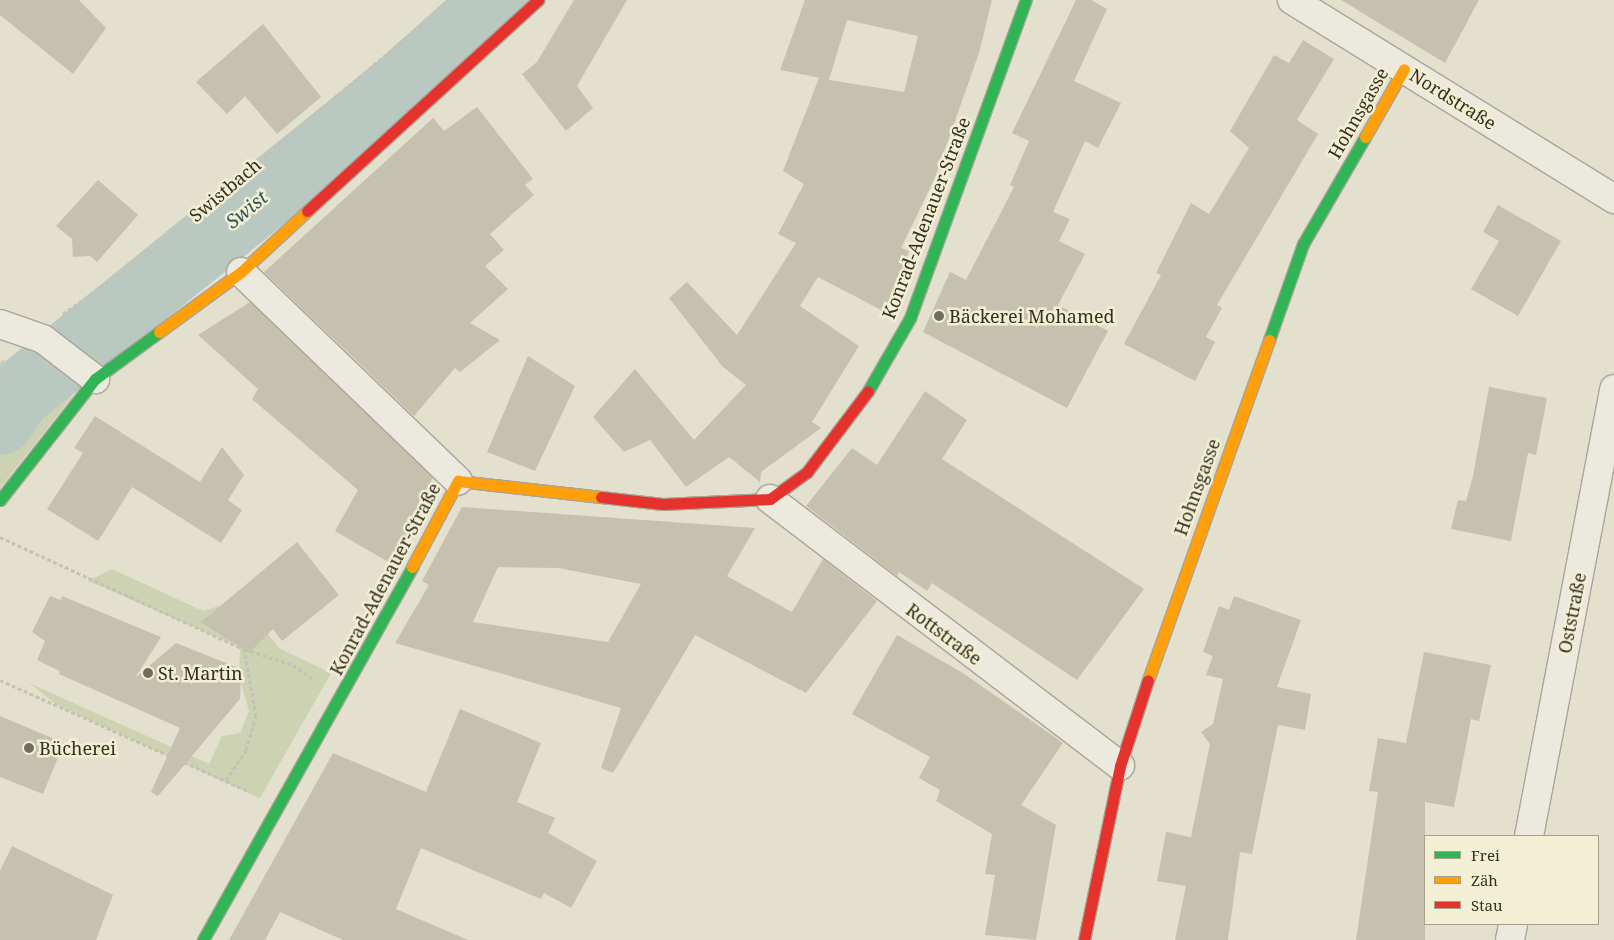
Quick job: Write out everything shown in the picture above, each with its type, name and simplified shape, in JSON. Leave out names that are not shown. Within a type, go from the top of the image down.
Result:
[{"type":"street","points":[[0,500],[90,375],[241,272],[538,0]]},
{"type":"street","name":"Konrad-Adenauer-Straße","points":[[203,940],[339,704],[458,481],[663,504],[770,499],[807,472],[867,394],[910,318],[1026,0]]},
{"type":"street","name":"Nordstraße","points":[[1292,0],[1614,199]]},
{"type":"street","name":"Hohnsgasse","points":[[1084,940],[1120,766],[1178,590],[1303,244],[1404,69]]},
{"type":"street","points":[[241,272],[458,481]]},
{"type":"street","points":[[0,324],[37,338],[90,375]]},
{"type":"street","name":"Oststraße","points":[[1529,835],[1614,389]]},
{"type":"street","name":"Rottstraße","points":[[770,499],[1120,766]]},
{"type":"street","points":[[1510,940],[1513,925]]},
{"type":"path","name":"Swistbach","points":[[0,378],[37,338],[144,257],[451,0]]},
{"type":"path","points":[[0,537],[244,649],[293,665],[339,704]]},
{"type":"path","points":[[226,780],[246,750],[256,716],[244,649]]},
{"type":"path","points":[[0,680],[226,780],[279,806]]},
{"type":"green space","points":[[2,359],[72,397],[0,488],[0,363]]},
{"type":"green space","points":[[112,569],[203,611],[219,606],[249,641],[264,629],[279,648],[331,673],[260,798],[57,705],[29,683],[209,764],[222,736],[240,733],[249,711],[239,676],[240,647],[88,581]]},
{"type":"building","points":[[0,0],[79,0],[106,28],[73,74],[0,15]]},
{"type":"building","points":[[574,0],[627,0],[577,86],[593,108],[566,131],[522,74],[537,62]]},
{"type":"building","points":[[805,0],[992,0],[979,53],[934,180],[901,248],[909,251],[887,313],[818,277],[800,306],[859,346],[812,422],[821,428],[761,472],[760,482],[729,457],[686,487],[650,440],[624,452],[593,417],[635,369],[694,440],[746,385],[723,367],[669,298],[687,282],[737,335],[796,243],[778,234],[804,184],[783,171],[819,78],[826,79],[780,70]],"holes":[[[847,20],[918,36],[904,92],[829,80]]]},
{"type":"building","points":[[1076,0],[1091,0],[1107,9],[1074,81],[1121,103],[1098,148],[1085,141],[1053,212],[1070,219],[1059,241],[1085,254],[1058,305],[1108,331],[1067,408],[923,332],[950,272],[966,280],[1014,187],[1010,185],[1029,141],[1012,133]]},
{"type":"building","points":[[1341,0],[1479,0],[1445,63]]},
{"type":"building","points":[[263,24],[321,97],[277,134],[245,96],[227,114],[196,82]]},
{"type":"building","points":[[1303,40],[1334,59],[1297,120],[1318,134],[1217,305],[1222,308],[1206,337],[1215,342],[1195,381],[1124,344],[1161,275],[1156,273],[1191,203],[1209,214],[1249,148],[1230,131],[1274,55],[1289,63]]},
{"type":"building","points":[[477,107],[533,179],[525,185],[534,195],[490,234],[504,250],[485,266],[508,289],[470,323],[500,340],[460,372],[455,368],[414,416],[264,272],[433,118],[444,131]]},
{"type":"building","points":[[98,180],[138,215],[97,262],[90,256],[73,257],[72,239],[56,226]]},
{"type":"building","points":[[1498,205],[1561,241],[1518,316],[1471,289],[1499,241],[1483,232]]},
{"type":"building","points":[[250,302],[433,478],[418,504],[428,504],[395,566],[335,531],[358,490],[252,399],[258,389],[198,335]]},
{"type":"building","points":[[528,356],[575,386],[535,471],[487,452]]},
{"type":"building","points":[[1489,387],[1547,398],[1536,455],[1528,453],[1511,541],[1451,529],[1458,500],[1466,501],[1473,476]]},
{"type":"building","points":[[925,391],[967,420],[942,459],[1144,589],[1077,680],[932,583],[927,591],[899,572],[897,576],[806,506],[852,448],[877,465]]},
{"type":"building","points":[[95,416],[200,482],[222,447],[244,475],[228,500],[242,510],[221,543],[132,487],[98,541],[47,509],[83,453],[74,448]]},
{"type":"building","points":[[462,507],[755,528],[727,576],[792,612],[823,559],[877,601],[806,693],[695,635],[613,773],[601,768],[621,708],[395,643],[429,585],[422,581]],"holes":[[[498,567],[558,568],[641,584],[608,642],[473,622]]]},
{"type":"building","points":[[297,542],[339,595],[282,641],[273,629],[249,653],[201,622]]},
{"type":"building","name":"St. Martin","points":[[50,596],[61,600],[62,596],[161,637],[135,678],[176,643],[241,669],[240,699],[158,796],[151,792],[180,728],[59,674],[60,671],[37,660],[45,641],[32,632]]},
{"type":"building","points":[[1234,596],[1301,620],[1277,687],[1311,694],[1305,730],[1278,725],[1252,854],[1240,852],[1228,940],[1175,940],[1186,886],[1157,881],[1166,832],[1191,837],[1210,744],[1201,732],[1213,724],[1223,679],[1206,675],[1213,656],[1203,652],[1219,606],[1229,610]]},
{"type":"building","points":[[897,635],[963,673],[1063,743],[1021,805],[1056,825],[1036,940],[985,935],[995,875],[985,874],[992,834],[936,801],[940,790],[919,778],[930,757],[852,714]]},
{"type":"building","points":[[1424,652],[1491,665],[1479,721],[1471,719],[1454,807],[1425,802],[1425,940],[1356,940],[1378,792],[1369,791],[1378,738],[1406,743]]},
{"type":"building","points":[[460,709],[541,743],[517,802],[555,818],[548,833],[597,861],[571,908],[544,893],[541,899],[421,848],[396,909],[468,940],[343,940],[280,912],[265,940],[229,940],[333,753],[426,792]]},
{"type":"building","points":[[0,716],[64,743],[43,794],[0,777]]},
{"type":"building","points":[[12,846],[113,895],[96,940],[0,940],[0,871]]},
{"type":"waterway","name":"Swist","points":[[0,421],[18,395],[403,84],[497,0]]},
{"type":"traffic: fast","points":[[868,391],[910,318],[1026,0]]},
{"type":"traffic: fast","points":[[1269,340],[1303,244],[1365,137]]},
{"type":"traffic: fast","points":[[0,500],[95,379],[159,332]]},
{"type":"traffic: fast","points":[[203,940],[412,567]]},
{"type":"traffic: slow","points":[[1365,137],[1404,69]]},
{"type":"traffic: slow","points":[[159,332],[241,272],[307,211]]},
{"type":"traffic: slow","points":[[1148,680],[1269,340]]},
{"type":"traffic: slow","points":[[412,567],[458,481],[601,497]]},
{"type":"traffic: jam","points":[[307,211],[538,0]]},
{"type":"traffic: jam","points":[[601,497],[663,504],[770,499],[807,472],[868,391]]},
{"type":"traffic: jam","points":[[1084,940],[1120,766],[1148,680]]},
{"type":"place","name":"Bäckerei Mohamed","points":[[939,316]]},
{"type":"place","name":"St. Martin","points":[[148,673]]},
{"type":"place","name":"Bücherei","points":[[29,748]]}]
